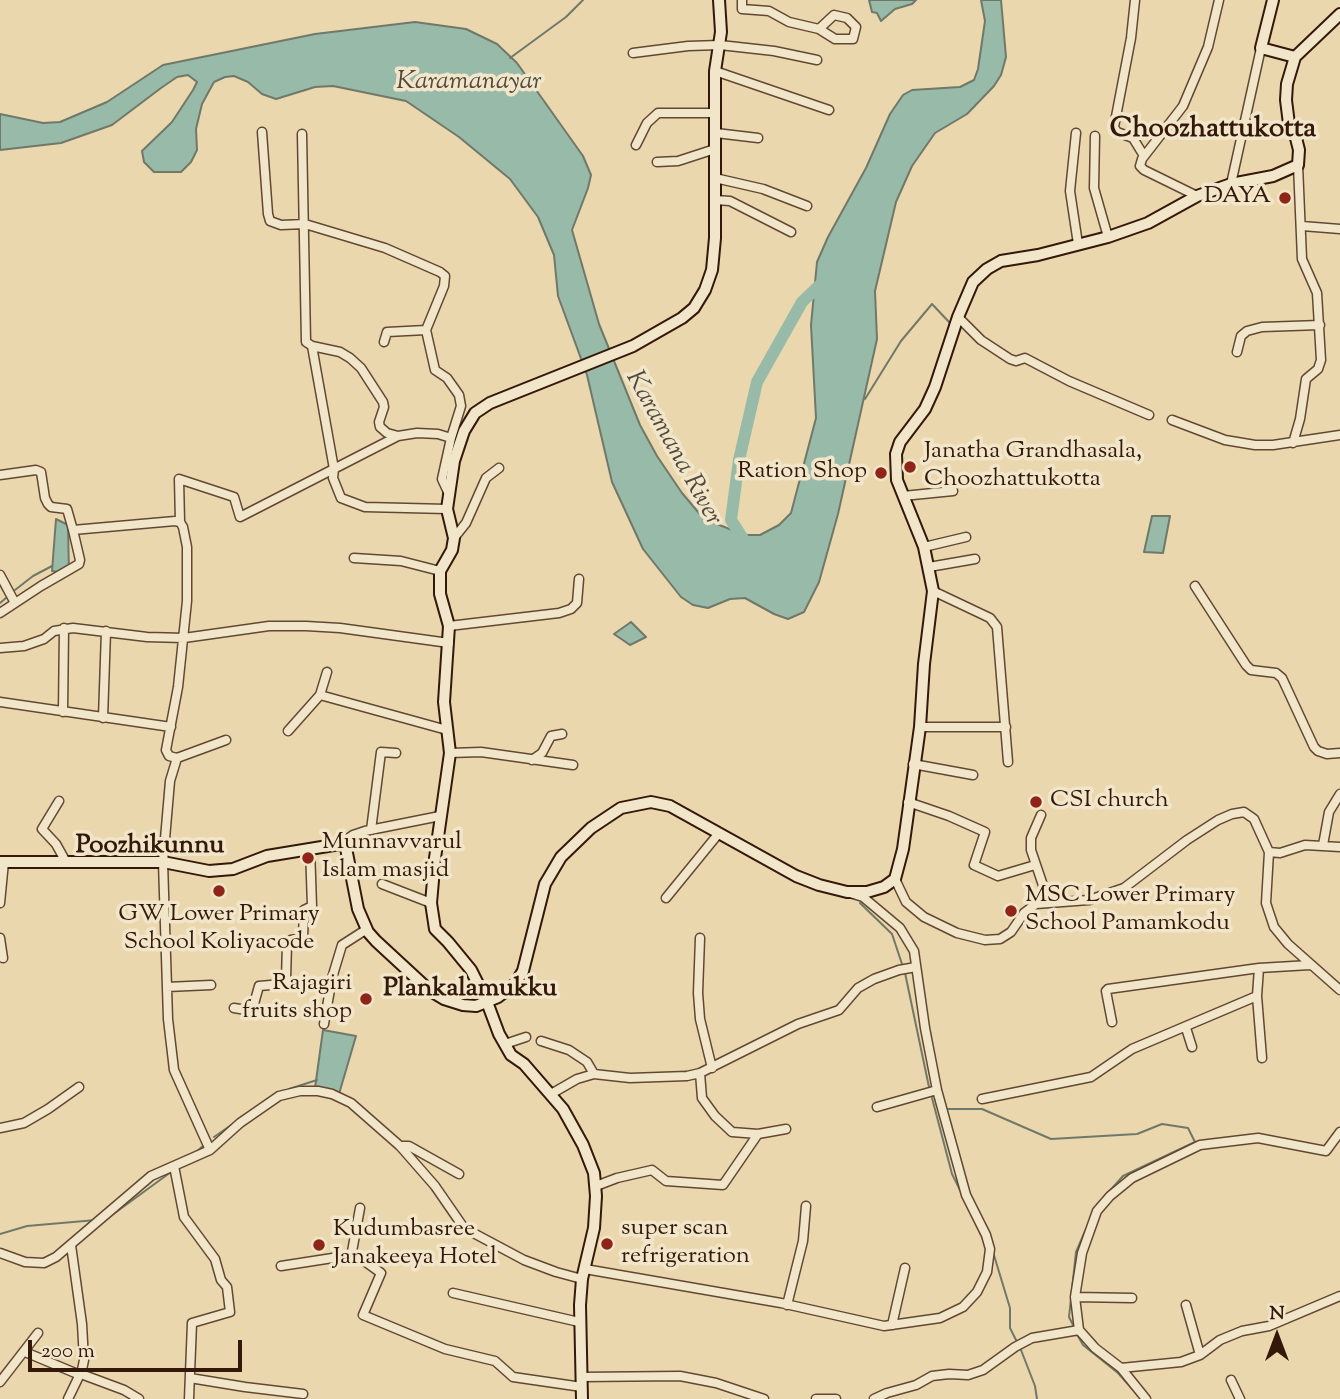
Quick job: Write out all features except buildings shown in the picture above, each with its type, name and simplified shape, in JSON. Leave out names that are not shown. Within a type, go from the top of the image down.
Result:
[{"type":"main road","points":[[583,1392],[579,1322],[583,1274],[594,1228],[594,1173],[583,1144],[563,1109],[524,1064],[511,1055],[471,970],[435,929],[431,903],[450,753],[444,702],[449,626],[440,594],[440,570],[452,550],[454,538],[447,509],[454,461],[464,431],[475,413],[490,403],[633,346],[682,318],[694,308],[705,289],[712,271],[715,71],[720,46],[719,0]]},
{"type":"main road","points":[[1273,0],[1261,48],[1295,57]]},
{"type":"main road","points":[[2,862],[163,862],[209,871],[233,869],[267,856],[340,844],[346,848],[355,898],[367,929],[387,953],[429,990],[463,1006],[476,1006],[487,1002],[515,984],[523,971],[545,884],[551,872],[574,843],[621,807],[651,802],[670,806],[796,876],[819,885],[847,892],[867,892],[884,887],[895,879],[900,866],[920,727],[933,591],[924,547],[903,496],[895,466],[896,454],[900,442],[925,409],[935,387],[958,317],[973,282],[986,269],[1005,260],[1038,255],[1108,237],[1148,223],[1197,197],[1231,184],[1273,176],[1298,166],[1299,150],[1289,124],[1287,84],[1295,57],[1340,14]]},
{"type":"street","points":[[742,0],[742,9],[769,11],[789,22],[819,29]]},
{"type":"street","points":[[1135,0],[1131,38],[1114,127],[1117,132],[1133,138],[1144,156]]},
{"type":"street","points":[[1197,197],[1141,169],[1141,163],[1183,106],[1208,47],[1219,0]]},
{"type":"street","points":[[634,53],[688,46],[720,46],[774,51],[817,60]]},
{"type":"street","points":[[1231,184],[1261,48]]},
{"type":"street","points":[[715,71],[829,110]]},
{"type":"street","points":[[636,145],[647,123],[658,113],[715,113]]},
{"type":"street","points":[[262,132],[270,221],[281,225],[305,224],[385,248],[445,276],[444,286],[426,330],[435,370],[447,378],[459,395],[461,406],[442,479],[448,492]]},
{"type":"street","points":[[716,133],[758,138]]},
{"type":"street","points":[[1076,133],[1070,191],[1078,244]]},
{"type":"street","points":[[302,134],[306,342],[312,346],[340,352],[361,368],[383,402],[380,427],[387,433],[398,436]]},
{"type":"street","points":[[1095,136],[1094,188],[1108,237]]},
{"type":"street","points":[[657,162],[678,161],[715,149]]},
{"type":"street","points":[[1293,443],[1306,379],[1318,369],[1321,360],[1315,285],[1304,268],[1302,259],[1298,166]]},
{"type":"street","points":[[715,178],[763,189],[807,206]]},
{"type":"street","points":[[715,200],[730,201],[791,232]]},
{"type":"street","points":[[1302,226],[1340,229]]},
{"type":"street","points":[[958,317],[981,340],[1010,359],[1016,361],[1026,358],[1149,415]]},
{"type":"street","points":[[1237,352],[1241,337],[1247,331],[1262,327],[1320,325]]},
{"type":"street","points":[[384,342],[387,332],[426,330]]},
{"type":"street","points":[[312,346],[336,488],[341,498],[365,507],[447,509]]},
{"type":"street","points":[[1172,420],[1225,440],[1255,445],[1340,436]]},
{"type":"street","points":[[226,740],[177,758],[166,753],[187,601],[187,547],[180,522],[179,479],[234,497],[240,517],[398,436],[417,433],[452,438]]},
{"type":"street","points":[[454,538],[466,523],[486,478],[499,468]]},
{"type":"street","points":[[0,475],[36,470],[41,472],[48,504],[66,509],[80,560],[79,564],[0,613]]},
{"type":"street","points":[[903,496],[953,491]]},
{"type":"street","points":[[73,530],[180,522]]},
{"type":"street","points":[[924,547],[966,537]]},
{"type":"street","points":[[354,558],[401,561],[440,570]]},
{"type":"street","points":[[929,567],[975,559]]},
{"type":"street","points":[[0,575],[15,603]]},
{"type":"street","points":[[449,626],[559,613],[571,609],[577,603],[579,579]]},
{"type":"street","points":[[1195,586],[1246,664],[1257,672],[1276,673],[1282,678],[1314,747],[1327,754],[1340,753]]},
{"type":"street","points":[[933,591],[990,618],[997,627],[1008,762]]},
{"type":"street","points":[[0,648],[24,646],[64,628],[184,638],[269,626],[306,626],[449,643]]},
{"type":"street","points":[[63,712],[64,628]]},
{"type":"street","points":[[103,718],[106,631]]},
{"type":"street","points":[[288,731],[320,695],[327,672]]},
{"type":"street","points":[[320,695],[447,730]]},
{"type":"street","points":[[0,702],[171,727]]},
{"type":"street","points":[[920,727],[1006,727]]},
{"type":"street","points":[[532,760],[542,753],[551,736],[562,734]]},
{"type":"street","points":[[370,830],[381,752],[396,753]]},
{"type":"street","points":[[450,753],[481,752],[573,765]]},
{"type":"street","points":[[177,758],[170,781],[163,862],[167,987],[174,1070],[210,1150]]},
{"type":"street","points":[[913,764],[973,775]]},
{"type":"street","points":[[1323,845],[1329,812],[1340,794]]},
{"type":"street","points":[[59,801],[42,829],[56,844],[66,862]]},
{"type":"street","points":[[908,802],[985,832],[974,865],[998,876],[1035,865]]},
{"type":"street","points":[[895,879],[906,902],[924,917],[957,933],[985,940],[1000,939],[1011,932],[1024,914],[1036,904],[1089,900],[1124,888],[1187,840],[1232,814],[1244,812],[1254,819],[1269,852],[1266,903],[1274,927],[1288,944],[1340,990]]},
{"type":"street","points":[[1041,815],[1031,838],[1035,865],[1049,903]]},
{"type":"street","points":[[340,844],[353,835],[370,830],[440,816]]},
{"type":"street","points":[[666,898],[719,833]]},
{"type":"street","points":[[1269,852],[1280,853],[1305,845],[1340,847]]},
{"type":"street","points":[[234,1008],[252,1011],[259,986],[282,984],[286,979],[287,944],[291,940],[303,938],[304,910],[312,906],[310,848]]},
{"type":"street","points":[[0,903],[2,862]]},
{"type":"street","points":[[382,884],[431,903]]},
{"type":"street","points":[[0,1254],[25,1262],[44,1263],[56,1257],[151,1177],[175,1169],[210,1150],[240,1123],[279,1096],[300,1091],[318,1091],[351,1103],[400,1146],[435,1186],[464,1228],[524,1260],[583,1274],[787,1305],[884,1326],[940,1318],[963,1307],[977,1292],[988,1272],[990,1249],[965,1195],[937,1090],[914,951],[900,928],[863,897],[847,892]]},
{"type":"street","points":[[324,1024],[332,978],[342,944],[367,929]]},
{"type":"street","points":[[0,938],[3,958]]},
{"type":"street","points":[[701,938],[698,993],[700,1019],[712,1068]]},
{"type":"street","points":[[1112,1022],[1106,991],[1108,989],[1259,968],[1310,964]]},
{"type":"street","points":[[551,1094],[577,1079],[594,1074],[630,1078],[700,1073],[798,1024],[839,1010],[858,988],[874,979],[916,967]]},
{"type":"street","points":[[1259,968],[1257,996],[1262,1058]]},
{"type":"street","points":[[167,987],[211,985]]},
{"type":"street","points":[[982,1099],[1091,1077],[1132,1049],[1257,996]]},
{"type":"street","points":[[1186,1028],[1192,1047]]},
{"type":"street","points":[[505,1044],[526,1037]]},
{"type":"street","points":[[541,1041],[569,1050],[587,1062],[594,1074]]},
{"type":"street","points":[[700,1073],[702,1098],[715,1116],[732,1132],[758,1134],[786,1129]]},
{"type":"street","points":[[0,1128],[24,1123],[79,1087]]},
{"type":"street","points":[[877,1107],[937,1090]]},
{"type":"street","points":[[1146,1399],[1121,1368],[1095,1348],[1079,1330],[1075,1297],[1082,1253],[1097,1211],[1132,1178],[1200,1145],[1258,1138],[1326,1151],[1340,1132]]},
{"type":"street","points":[[596,1186],[652,1170],[666,1181],[723,1185],[758,1134]]},
{"type":"street","points":[[400,1146],[409,1146],[459,1174]]},
{"type":"street","points":[[175,1169],[184,1217],[215,1259],[221,1280],[227,1287],[230,1312],[192,1323],[189,1399]]},
{"type":"street","points":[[787,1305],[803,1241],[806,1206]]},
{"type":"street","points":[[351,1257],[360,1208]]},
{"type":"street","points":[[68,1399],[84,1360],[71,1245]]},
{"type":"street","points":[[281,1266],[324,1258],[351,1257],[363,1260],[381,1273],[363,1315],[445,1349],[495,1361],[513,1377],[583,1392],[680,1376],[716,1383],[764,1399]]},
{"type":"street","points":[[892,1325],[905,1268]]},
{"type":"street","points":[[453,1293],[579,1322]]},
{"type":"street","points":[[1121,1368],[1181,1362],[1200,1355],[1220,1340],[1242,1331],[1269,1326],[1340,1296]]},
{"type":"street","points":[[1075,1297],[1132,1298]]},
{"type":"street","points":[[1186,1305],[1200,1355]]},
{"type":"street","points":[[874,1399],[887,1392],[916,1385],[932,1376],[968,1375],[982,1370],[1014,1347],[1032,1338],[1079,1330]]},
{"type":"street","points":[[0,1381],[38,1333]]},
{"type":"street","points":[[25,1352],[124,1390],[139,1399]]},
{"type":"street","points":[[190,1378],[281,1395],[303,1394]]},
{"type":"street","points":[[1231,1380],[1240,1399]]},
{"type":"street","points":[[816,1399],[836,1399]]},
{"type":"water","points":[[869,0],[916,0],[912,4],[895,9],[881,21],[877,13],[872,12]]},
{"type":"water","name":"Karamanayar","points":[[981,0],[1001,0],[1006,57],[1001,75],[967,114],[935,133],[912,166],[896,202],[875,291],[877,339],[838,514],[819,582],[804,612],[788,619],[745,598],[730,599],[708,608],[693,605],[681,597],[643,549],[612,482],[587,375],[558,296],[554,255],[538,217],[510,179],[459,137],[406,101],[333,86],[315,87],[276,99],[262,94],[248,82],[234,76],[225,77],[214,82],[202,104],[196,129],[197,150],[191,162],[181,172],[154,172],[144,162],[142,151],[172,122],[193,90],[197,82],[188,75],[177,77],[112,125],[61,143],[0,150],[0,114],[43,123],[60,122],[107,102],[163,65],[315,34],[415,22],[466,29],[497,44],[517,63],[583,156],[591,175],[572,230],[599,324],[640,425],[682,493],[704,519],[745,535],[760,535],[779,525],[791,513],[816,418],[811,325],[817,262],[866,168],[890,114],[903,95],[912,90],[960,87],[974,80],[985,21]]},
{"type":"water","points":[[1152,516],[1170,516],[1163,553],[1144,552]]},
{"type":"water","points":[[56,519],[68,525],[69,574],[52,571]]},
{"type":"water","points":[[631,622],[646,637],[630,645],[614,634]]},
{"type":"water","points":[[323,1030],[356,1036],[339,1094],[315,1088]]},
{"type":"waterway","points":[[510,58],[566,17],[583,0]]},
{"type":"waterway","name":"Karamana River","points":[[747,545],[731,520],[739,460],[757,382],[802,302],[824,281]]},
{"type":"waterway","points":[[865,399],[901,341],[932,304],[949,322]]},
{"type":"waterway","points":[[15,590],[52,566]]},
{"type":"waterway","points":[[0,603],[6,598]]},
{"type":"waterway","points":[[860,903],[892,934],[903,967]]},
{"type":"waterway","points":[[905,973],[929,1087]]},
{"type":"waterway","points":[[289,1089],[317,1080]]},
{"type":"waterway","points":[[932,1098],[952,1174],[962,1194]]},
{"type":"waterway","points":[[947,1109],[982,1109],[1051,1139],[1137,1134],[1162,1124],[1188,1128],[1195,1142],[1123,1176],[1098,1204]]},
{"type":"waterway","points":[[214,1137],[237,1121]]},
{"type":"waterway","points":[[195,1153],[204,1145]]},
{"type":"waterway","points":[[108,1218],[171,1172]]},
{"type":"waterway","points":[[973,1218],[984,1241]]},
{"type":"waterway","points":[[0,1234],[27,1226],[96,1220]]},
{"type":"waterway","points":[[1073,1325],[1069,1317],[1076,1252],[1086,1229]]},
{"type":"waterway","points":[[993,1252],[1010,1308],[1010,1328],[1016,1340]]},
{"type":"waterway","points":[[1078,1336],[1083,1345],[1118,1373],[1141,1399]]},
{"type":"waterway","points":[[1021,1350],[1035,1386],[1037,1399]]},
{"type":"place","name":"DAYA","points":[[1285,198]]},
{"type":"place","name":"Janatha Grandhasala, Choozhattukotta","points":[[910,467]]},
{"type":"place","name":"Ration Shop","points":[[881,473]]},
{"type":"place","name":"CSI church","points":[[1036,802]]},
{"type":"place","name":"Munnavvarul Islam masjid","points":[[308,858]]},
{"type":"place","name":"GW Lower Primary School Koliyacode","points":[[219,891]]},
{"type":"place","name":"MSC Lower Primary School Pamamkodu","points":[[1011,911]]},
{"type":"place","name":"Rajagiri fruits shop","points":[[366,999]]},
{"type":"place","name":"super scan refrigeration","points":[[607,1244]]},
{"type":"place","name":"Kudumbasree Janakeeya Hotel","points":[[319,1245]]},
{"type":"district","name":"Choozhattukotta","points":[[1213,131]]},
{"type":"district","name":"Poozhikunnu","points":[[150,848]]},
{"type":"district","name":"Plankalamukku","points":[[470,991]]}]
